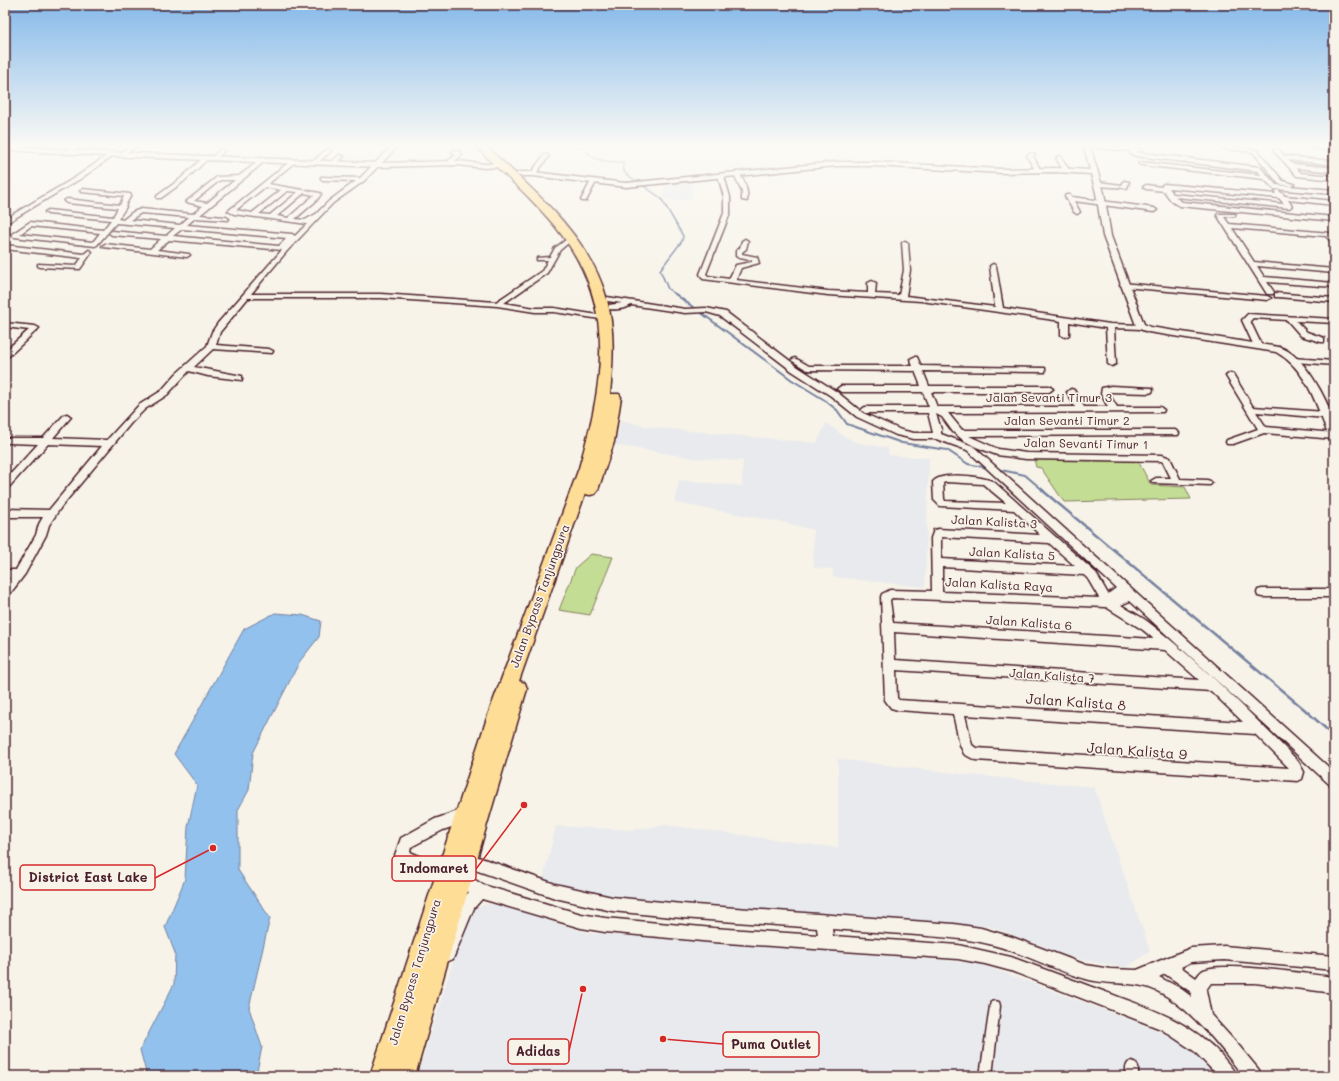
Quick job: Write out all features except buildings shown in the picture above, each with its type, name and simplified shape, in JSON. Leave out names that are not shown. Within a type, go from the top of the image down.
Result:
[{"type":"highway","name":"Jalan Bypass Tanjungpura","points":[[531,196],[561,226],[588,264],[601,301],[609,308]]},
{"type":"highway","name":"Jalan Bypass Tanjungpura","points":[[383,1076],[455,863],[579,521],[610,429],[616,383],[616,339],[604,281],[596,264],[568,225],[544,196]]},
{"type":"highway","name":"Jalan Bypass Tanjungpura","points":[[402,1076],[427,988],[464,816],[508,684],[594,442],[606,382],[606,338],[609,308]]},
{"type":"street","points":[[5,222],[45,196]]},
{"type":"street","points":[[40,265],[78,268],[95,244],[108,233],[127,196]]},
{"type":"street","points":[[196,196],[189,202],[208,205]]},
{"type":"street","points":[[151,251],[218,196]]},
{"type":"street","points":[[251,196],[231,211],[308,222],[330,202],[340,196]]},
{"type":"street","points":[[253,215],[276,196]]},
{"type":"street","points":[[272,217],[296,196]]},
{"type":"street","points":[[727,196],[727,213],[703,276],[705,278],[828,293],[902,298],[1110,326],[1142,327],[1282,351],[1294,360],[1312,388],[1334,437],[1264,430],[1230,442]]},
{"type":"street","points":[[1101,196],[1107,236],[1139,325],[1142,327]]},
{"type":"street","points":[[1171,196],[1180,204],[1334,223]]},
{"type":"street","points":[[1206,196],[1291,206]]},
{"type":"street","points":[[1278,196],[1333,203]]},
{"type":"street","points":[[1077,212],[1069,197],[1154,210]]},
{"type":"street","points":[[1284,197],[1307,232]]},
{"type":"street","points":[[289,220],[316,199],[330,202]]},
{"type":"street","points":[[1309,200],[1313,206]]},
{"type":"street","points":[[95,244],[14,235],[30,224],[166,239],[280,248],[292,236],[124,222],[50,212],[69,201],[123,207]]},
{"type":"street","points":[[5,592],[19,574],[50,514],[92,465],[108,443],[142,407],[164,393],[211,347],[217,330],[285,250],[330,202]]},
{"type":"street","points":[[124,222],[139,211],[226,219]]},
{"type":"street","points":[[1318,212],[1322,218]]},
{"type":"street","points":[[1267,295],[1261,279],[1220,214],[1334,219]]},
{"type":"street","points":[[1287,225],[1292,231]]},
{"type":"street","points":[[1227,226],[1331,234],[1334,242]]},
{"type":"street","points":[[497,304],[537,279],[545,272],[557,249],[570,239]]},
{"type":"street","points":[[731,282],[738,266],[756,263],[755,258],[739,256],[739,251],[743,249],[745,241]]},
{"type":"street","points":[[902,298],[907,270],[905,242]]},
{"type":"street","points":[[104,246],[186,255]]},
{"type":"street","points":[[5,247],[86,256]]},
{"type":"street","points":[[539,259],[553,259]]},
{"type":"street","points":[[1252,264],[1334,271]]},
{"type":"street","points":[[993,266],[998,290],[999,310]]},
{"type":"street","points":[[1261,279],[1334,285]]},
{"type":"street","points":[[871,296],[872,283]]},
{"type":"street","points":[[1124,283],[1267,295],[1275,300],[1279,297],[1334,300]]},
{"type":"street","points":[[247,296],[381,296],[497,304],[535,310],[565,311],[609,308],[631,304],[680,311],[706,310],[723,314],[795,369],[834,394],[860,415],[899,433],[919,436],[937,436],[970,448],[1127,593],[1334,780]]},
{"type":"street","points":[[1279,297],[1334,303]]},
{"type":"street","points":[[1258,346],[1251,333],[1247,318],[1255,316],[1334,321]]},
{"type":"street","points":[[1289,318],[1304,334],[1321,340]]},
{"type":"street","points":[[1065,320],[1065,335]]},
{"type":"street","points":[[5,325],[35,328],[5,356]]},
{"type":"street","points":[[5,333],[14,326]]},
{"type":"street","points":[[1110,326],[1112,364]]},
{"type":"street","points":[[211,347],[269,351]]},
{"type":"street","points":[[914,359],[925,389],[936,410],[932,414],[937,429],[937,436]]},
{"type":"street","points":[[795,360],[807,368],[1042,370]]},
{"type":"street","points":[[1294,360],[1334,363]]},
{"type":"street","points":[[188,368],[239,378]]},
{"type":"street","points":[[1230,376],[1249,409],[1264,430]]},
{"type":"street","points":[[842,389],[1049,390]]},
{"type":"street","points":[[1114,410],[1105,394],[1105,390],[1149,390]]},
{"type":"street","points":[[1071,392],[1081,410]]},
{"type":"street","points":[[1249,409],[1325,415]]},
{"type":"street","name":"Jalan Sevanti Timur 3","points":[[865,410],[1160,410]]},
{"type":"street","name":"Jalan Sevanti Timur 1","points":[[936,410],[946,416],[960,433],[979,446],[1010,455],[1162,458],[1166,460],[1177,482]]},
{"type":"street","points":[[5,486],[67,417]]},
{"type":"street","name":"Jalan Sevanti Timur 2","points":[[960,433],[1175,433]]},
{"type":"street","points":[[8,440],[108,443]]},
{"type":"street","points":[[1015,507],[944,505],[939,500],[938,482],[941,480],[988,482],[1086,571],[1095,581],[1108,603],[1147,627],[1214,686],[1258,729]]},
{"type":"street","points":[[1156,481],[1207,483]]},
{"type":"street","points":[[5,513],[50,514]]},
{"type":"street","name":"Jalan Kalista 3","points":[[937,563],[936,538],[938,533],[1049,538]]},
{"type":"street","points":[[937,563],[937,595]]},
{"type":"street","name":"Jalan Kalista 5","points":[[937,563],[1086,571]]},
{"type":"street","points":[[5,574],[19,574]]},
{"type":"street","points":[[1108,603],[1121,602],[1127,593]]},
{"type":"street","points":[[1262,593],[1334,593]]},
{"type":"street","name":"Jalan Kalista Raya","points":[[888,626],[885,600],[888,595],[937,595],[1108,603]]},
{"type":"street","points":[[888,626],[889,665]]},
{"type":"street","name":"Jalan Kalista 6","points":[[888,626],[1168,645]]},
{"type":"street","name":"Jalan Kalista 7","points":[[889,665],[1214,686]]},
{"type":"street","name":"Jalan Kalista 8","points":[[889,665],[890,697],[893,702],[898,705],[1258,729]]},
{"type":"street","name":"Jalan Kalista 9","points":[[958,709],[966,745],[971,752],[987,756],[1298,776],[1298,772],[1294,765],[1258,729]]},
{"type":"street","points":[[464,816],[440,824],[404,849],[455,863],[488,867],[555,891],[612,904],[954,931],[981,935],[1012,944],[1086,972],[1110,976],[1137,977],[1191,955],[1224,953],[1334,963]]},
{"type":"street","points":[[455,863],[480,891],[581,921],[605,925],[713,935],[958,952],[1011,964],[1166,1023],[1186,1034],[1206,1049],[1228,1076]]},
{"type":"street","points":[[427,988],[442,966],[469,903],[480,891]]},
{"type":"street","points":[[824,921],[826,942]]},
{"type":"street","points":[[1166,965],[1198,988],[1204,1019]]},
{"type":"street","points":[[1198,988],[1207,976],[1219,974],[1334,984]]},
{"type":"street","points":[[1137,977],[1163,986],[1181,999],[1204,1019],[1253,1076]]},
{"type":"street","points":[[986,1076],[995,1006]]},
{"type":"shaded area","points":[[664,196],[692,196],[692,200],[664,200]]},
{"type":"shaded area","points":[[621,420],[648,427],[817,443],[826,423],[842,435],[855,442],[888,448],[889,455],[929,458],[925,587],[833,577],[833,569],[814,568],[813,530],[787,523],[675,503],[679,480],[742,486],[743,461],[694,458],[615,445]]},
{"type":"shaded area","points":[[838,759],[961,774],[1094,787],[1150,951],[1126,968],[1073,958],[991,927],[605,897],[543,879],[556,826],[632,830],[666,825],[838,848]]},
{"type":"shaded area","points":[[486,904],[501,905],[588,933],[978,963],[1176,1037],[1197,1053],[1217,1076],[417,1076],[466,921],[474,909]]},
{"type":"green space","points":[[1034,459],[1138,461],[1151,485],[1185,487],[1191,499],[1064,502],[1041,468],[1036,467]]},
{"type":"green space","points":[[591,554],[613,557],[590,615],[559,610],[576,567]]},
{"type":"water","points":[[275,613],[302,615],[321,621],[319,637],[300,661],[253,753],[249,790],[238,810],[238,870],[270,918],[249,1008],[262,1047],[256,1076],[147,1076],[140,1050],[174,984],[175,953],[165,927],[185,879],[188,827],[197,785],[174,754],[244,629]]},
{"type":"waterway","points":[[659,196],[683,236],[682,241],[660,270],[668,289],[677,295]]},
{"type":"waterway","points":[[675,294],[693,307]]},
{"type":"waterway","points":[[700,312],[792,380],[823,399],[837,410],[847,424],[902,443],[947,450],[968,464],[988,468]]},
{"type":"waterway","points":[[996,469],[1025,475],[1044,491]]},
{"type":"waterway","points":[[1042,490],[1304,709],[1334,736]]},
{"type":"place","name":"Indomaret","points":[[524,805]]},
{"type":"place","name":"District East Lake","points":[[213,848]]},
{"type":"place","name":"Adidas","points":[[583,989]]},
{"type":"place","name":"Puma Outlet","points":[[663,1039]]}]
